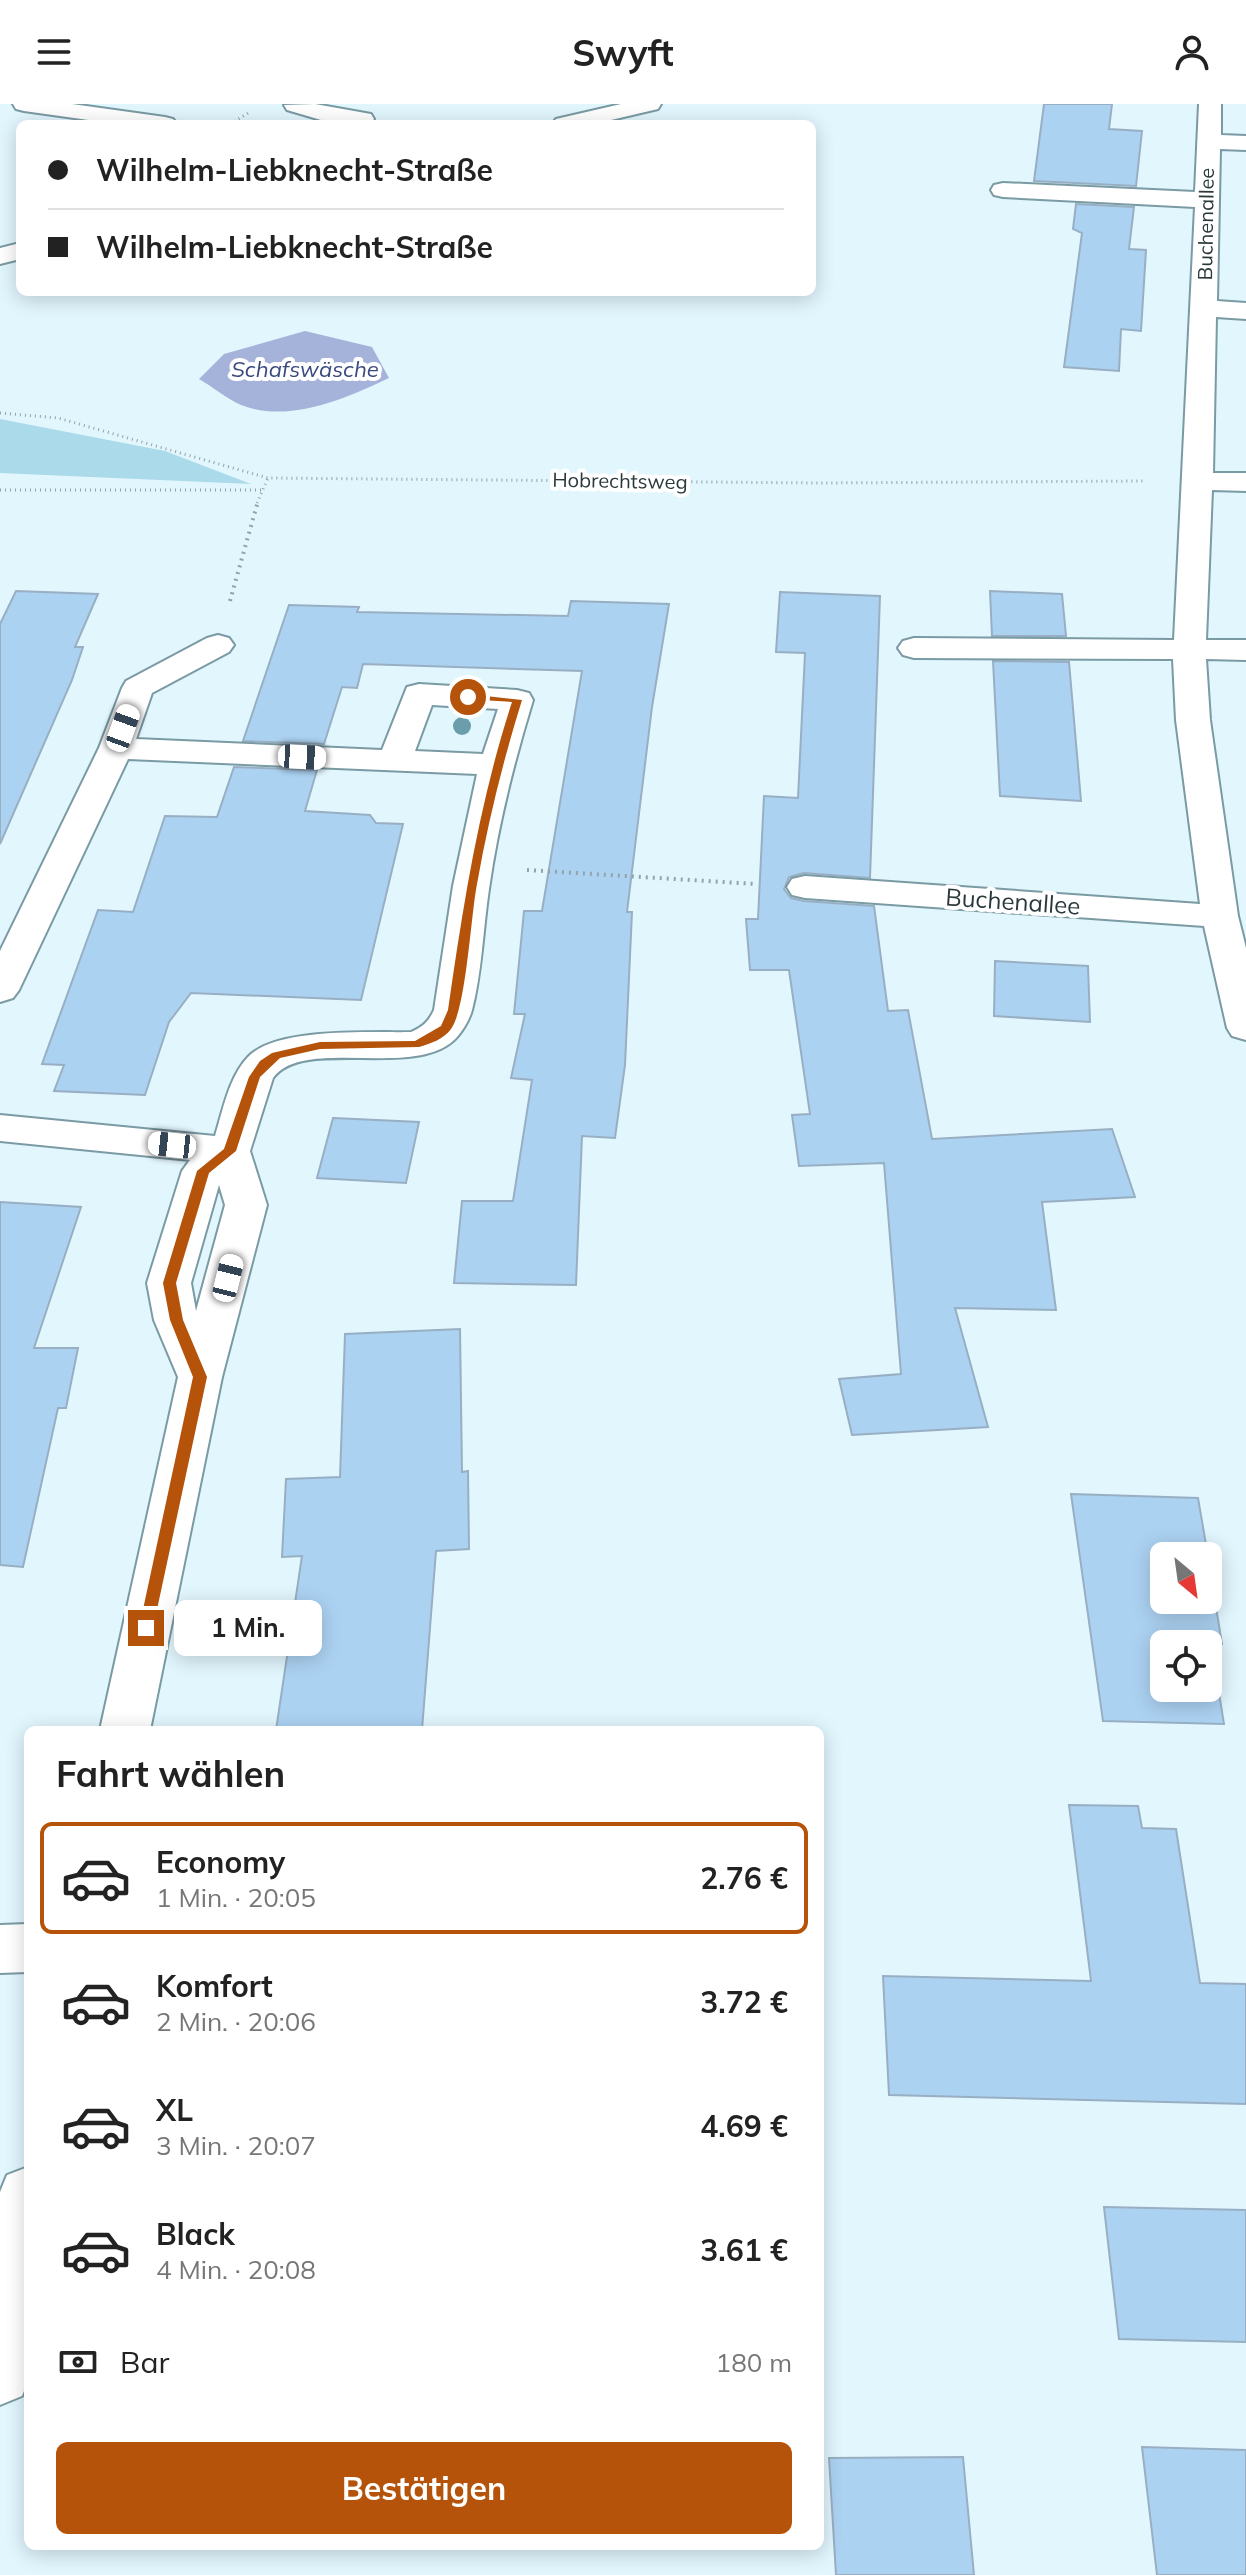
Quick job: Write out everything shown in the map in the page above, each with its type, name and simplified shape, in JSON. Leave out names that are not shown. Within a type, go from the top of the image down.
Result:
[{"type":"street","points":[[24,104],[137,120]]},
{"type":"street","points":[[581,120],[650,104]]},
{"type":"street","name":"Buchenallee","points":[[1210,104],[1198,481],[1189,651],[1193,720],[1220,916],[1244,1016]]},
{"type":"street","points":[[295,105],[321,113],[367,116]]},
{"type":"street","name":"Buchenallee","points":[[1207,141],[1246,143]]},
{"type":"street","points":[[1003,190],[1206,200]]},
{"type":"street","name":"Buchenallee","points":[[1204,308],[1246,311]]},
{"type":"street","points":[[1198,481],[1246,482]]},
{"type":"street","points":[[0,990],[116,748],[138,688],[218,645]]},
{"type":"street","points":[[914,648],[1246,650]]},
{"type":"street","points":[[126,1726],[200,1377],[246,1205],[230,1151],[254,1077],[264,1063],[276,1055],[320,1046],[415,1044],[429,1040],[446,1028],[453,1010],[475,867],[496,765],[517,700],[419,694],[395,761]]},
{"type":"street","points":[[116,748],[496,765]]},
{"type":"street","name":"Buchenallee","points":[[805,887],[1220,916]]},
{"type":"street","points":[[0,1128],[230,1151]]},
{"type":"street","points":[[200,1377],[176,1320],[169,1283],[203,1171],[230,1151]]},
{"type":"street","points":[[0,1949],[24,1948]]},
{"type":"street","points":[[0,2374],[24,2221]]},
{"type":"path","name":"Hobrechtsweg","points":[[0,413],[58,418],[268,478],[862,483],[1198,481]]},
{"type":"path","points":[[218,645],[261,490],[268,478]]},
{"type":"path","points":[[0,490],[261,490]]},
{"type":"path","points":[[475,867],[805,887]]},
{"type":"shaded area","points":[[0,419],[165,451],[251,484],[0,473]]},
{"type":"water","name":"Schafswäsche","points":[[305,331],[372,347],[389,378],[317,406],[278,412],[241,405],[199,379],[224,354]]},
{"type":"building","points":[[1044,104],[1112,104],[1109,129],[1142,131],[1136,186],[1034,181]]},
{"type":"building","points":[[1076,204],[1134,207],[1129,249],[1146,250],[1141,331],[1121,329],[1119,371],[1064,367],[1082,233],[1073,229]]},
{"type":"building","points":[[16,591],[98,594],[75,647],[83,647],[72,680],[0,844],[0,624]]},
{"type":"building","points":[[990,591],[1062,594],[1066,636],[992,636]]},
{"type":"building","points":[[780,592],[880,596],[870,878],[804,873],[789,877],[784,889],[791,898],[804,901],[874,906],[888,1011],[908,1010],[932,1139],[1112,1129],[1135,1197],[1042,1202],[1056,1310],[955,1308],[988,1427],[852,1435],[839,1379],[901,1374],[884,1163],[799,1166],[792,1115],[810,1114],[789,970],[750,970],[746,919],[758,919],[764,796],[798,798],[805,653],[776,652]]},
{"type":"building","points":[[571,601],[669,604],[652,707],[627,912],[632,912],[625,1065],[615,1138],[582,1136],[576,1285],[454,1283],[462,1201],[513,1201],[532,1080],[511,1078],[525,1014],[514,1014],[524,911],[542,911],[582,671],[363,664],[357,688],[342,687],[324,744],[243,741],[289,605],[359,607],[357,612],[568,616]]},
{"type":"building","points":[[993,661],[1069,662],[1081,801],[1000,796]]},
{"type":"building","points":[[234,767],[317,770],[305,811],[370,815],[376,823],[403,824],[361,1000],[191,993],[169,1022],[145,1095],[54,1091],[64,1065],[42,1064],[98,910],[133,912],[165,816],[217,817]]},
{"type":"building","points":[[995,961],[1088,966],[1090,1022],[994,1016]]},
{"type":"building","points":[[333,1118],[419,1122],[406,1183],[317,1178]]},
{"type":"building","points":[[0,1202],[81,1207],[34,1348],[78,1348],[66,1408],[58,1408],[23,1567],[0,1565]]},
{"type":"building","points":[[460,1329],[462,1472],[468,1471],[469,1549],[436,1551],[422,1726],[277,1726],[302,1556],[282,1557],[286,1479],[340,1477],[345,1334]]},
{"type":"building","points":[[1071,1494],[1198,1498],[1206,1542],[1150,1542],[1150,1614],[1217,1614],[1220,1630],[1150,1630],[1150,1702],[1220,1702],[1224,1724],[1103,1721]]},
{"type":"building","points":[[1069,1805],[1138,1806],[1142,1828],[1176,1829],[1200,1983],[1246,1984],[1246,2104],[889,2095],[883,1976],[1091,1981]]},
{"type":"building","points":[[1104,2207],[1246,2210],[1246,2342],[1119,2339]]},
{"type":"building","points":[[1142,2447],[1246,2450],[1246,2575],[1157,2575]]},
{"type":"building","points":[[963,2457],[974,2575],[836,2575],[829,2458]]},
{"type":"route","points":[[146,1628],[200,1377],[176,1320],[169,1283],[203,1171],[230,1151],[254,1077],[264,1063],[276,1055],[297,1048],[320,1046],[415,1044],[429,1040],[446,1028],[453,1010],[471,886],[496,765],[517,700],[468,697]]}]
